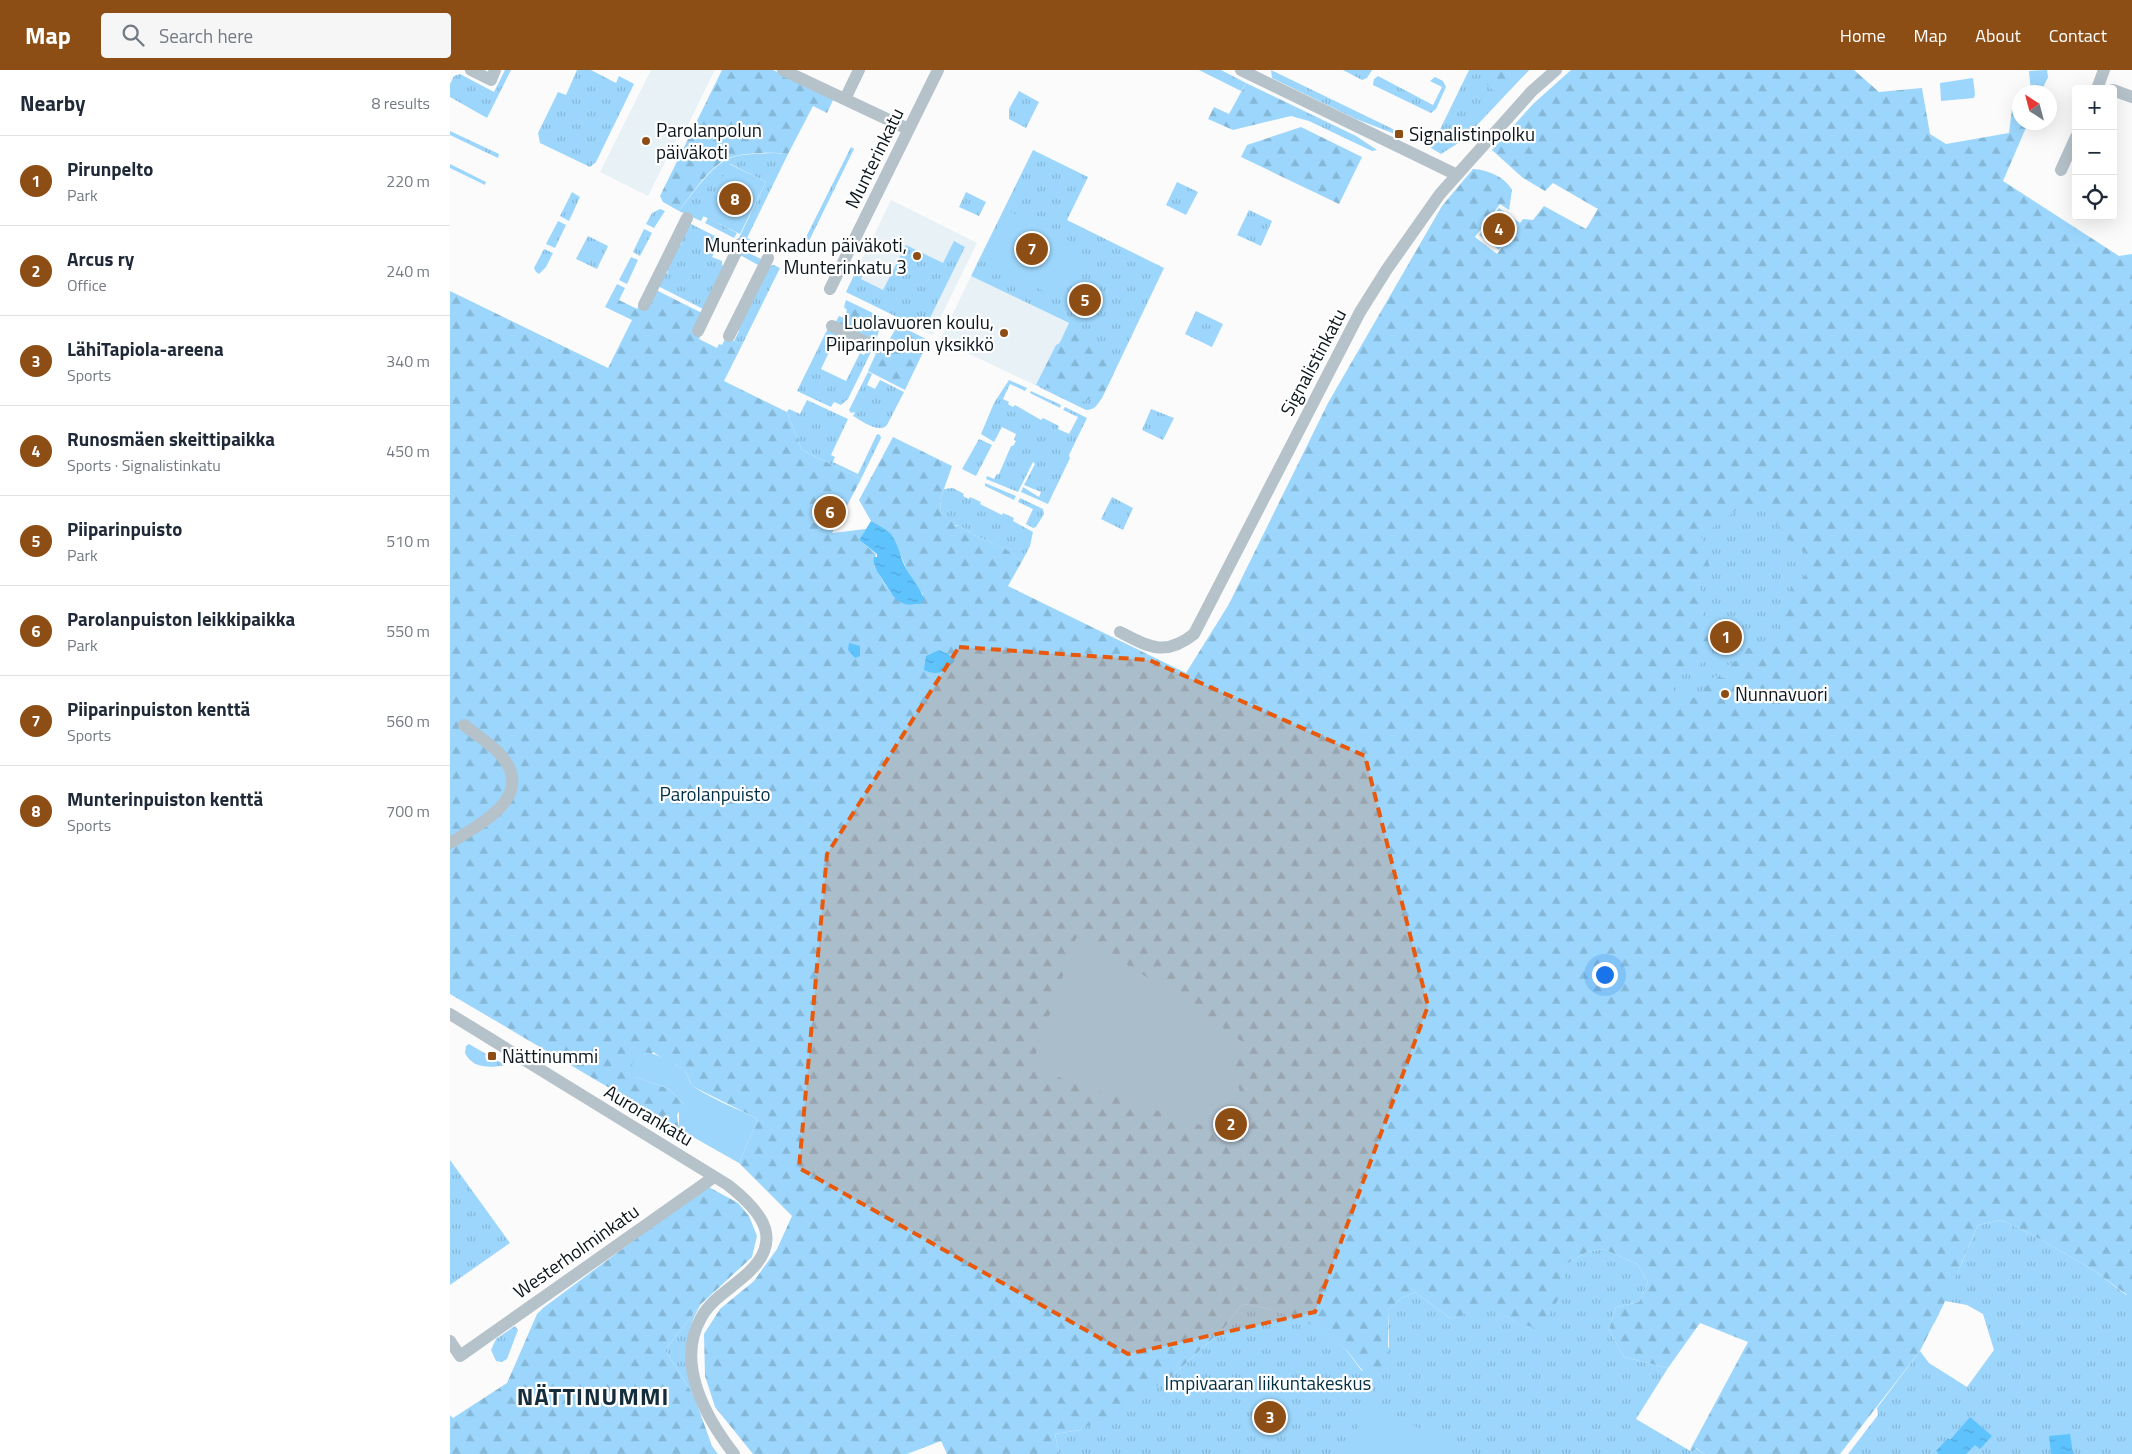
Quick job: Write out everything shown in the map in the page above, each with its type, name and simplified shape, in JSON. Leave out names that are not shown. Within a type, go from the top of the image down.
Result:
[{"type":"street","points":[[471,70],[491,80],[496,70]]},
{"type":"street","points":[[783,70],[908,129]]},
{"type":"street","points":[[845,98],[859,70]]},
{"type":"street","name":"Munterinkatu","points":[[830,289],[938,70]]},
{"type":"street","points":[[1241,70],[1457,175]]},
{"type":"street","name":"Signalistinkatu","points":[[1120,632],[1148,646],[1160,648],[1173,647],[1184,643],[1194,634],[1360,312],[1423,217],[1457,175],[1532,90],[1556,70]]},
{"type":"street","points":[[2104,70],[2105,85]]},
{"type":"street","points":[[2117,92],[2132,97]]},
{"type":"street","points":[[2061,170],[2072,146]]},
{"type":"street","points":[[644,306],[687,218]]},
{"type":"street","points":[[698,331],[740,244]]},
{"type":"street","points":[[729,336],[768,258]]},
{"type":"street","points":[[832,326],[878,348]]},
{"type":"street","points":[[450,843],[502,808],[512,786],[509,768],[504,759],[496,750],[464,726]]},
{"type":"street","name":"Aurorankatu","points":[[450,1014],[714,1177],[750,1202],[764,1224],[766,1235],[765,1250],[752,1269],[706,1310],[695,1330],[692,1353],[693,1375],[701,1398],[718,1430],[734,1454]]},
{"type":"street","name":"Westerholminkatu","points":[[450,1341],[460,1356],[714,1177]]},
{"type":"highlighted area","points":[[959,647],[1149,660],[1365,756],[1428,1006],[1315,1312],[1128,1354],[799,1168],[827,854]]},
{"type":"shaded area","name":"Parolanpolun päiväkoti","points":[[651,70],[715,70],[687,127],[683,126],[648,196],[600,172]]},
{"type":"shaded area","name":"Munterinkadun päiväkoti, Munterinkatu 3","points":[[891,200],[977,243],[932,335],[846,292]]},
{"type":"shaded area","name":"Luolavuoren koulu, Piiparinpolun yksikkö","points":[[971,276],[1070,324],[1039,387],[940,340]]},
{"type":"green space","points":[[505,70],[511,70],[487,118],[450,97],[450,84],[454,76],[460,74],[494,92]]},
{"type":"green space","points":[[577,70],[591,70],[616,83],[619,76],[634,84],[596,162],[590,167],[540,143],[538,133],[558,92],[566,95]]},
{"type":"green space","points":[[722,70],[773,70],[834,98],[827,113],[813,106],[788,154],[748,154],[726,159],[712,169],[679,211],[663,202],[660,196]]},
{"type":"green space","points":[[1199,70],[1221,70],[1246,83],[1241,91]]},
{"type":"green space","points":[[1271,70],[1397,131],[1395,134],[1356,119],[1272,78]]},
{"type":"green space","points":[[1343,70],[1372,70],[1367,78],[1362,80]]},
{"type":"green space","points":[[1469,70],[1529,70],[1463,140],[1441,154],[1431,148]]},
{"type":"green space","points":[[1482,70],[1529,70],[1502,97],[1486,84]]},
{"type":"green space","name":"Parolanpuisto","points":[[1571,70],[1854,70],[1879,92],[1922,88],[1930,134],[1946,144],[2009,133],[2012,109],[2012,130],[2025,130],[2003,181],[2119,256],[2132,254],[2132,1295],[2127,1295],[2095,1271],[2029,1233],[2001,1220],[1978,1225],[1945,1301],[1920,1351],[1840,1454],[1705,1454],[1696,1448],[1692,1452],[1690,1450],[1748,1342],[1700,1323],[1668,1368],[1624,1357],[1609,1330],[1616,1307],[1639,1302],[1648,1282],[1637,1264],[1603,1249],[1587,1252],[1565,1265],[1565,1288],[1540,1330],[1515,1321],[1486,1307],[1451,1319],[1415,1292],[1400,1299],[1388,1310],[1388,1366],[1372,1376],[1363,1370],[1349,1353],[1334,1340],[1310,1324],[1270,1309],[1242,1304],[1225,1327],[1170,1378],[1108,1416],[1080,1430],[1055,1434],[1059,1454],[947,1454],[941,1441],[907,1454],[753,1454],[715,1407],[705,1376],[704,1334],[720,1309],[754,1281],[777,1249],[792,1216],[739,1163],[758,1119],[692,1086],[686,1072],[653,1052],[636,1077],[669,1089],[684,1104],[677,1115],[679,1129],[450,994],[450,291],[608,368],[632,320],[605,307],[617,284],[625,288],[619,300],[637,309],[643,297],[654,289],[704,314],[705,327],[699,339],[717,348],[719,344],[722,345],[726,337],[742,345],[724,381],[787,412],[802,450],[861,479],[849,502],[836,496],[824,496],[812,522],[833,533],[866,529],[859,540],[876,554],[874,566],[897,599],[911,605],[920,604],[923,594],[917,588],[907,570],[892,536],[871,521],[859,500],[893,437],[952,466],[940,500],[941,512],[956,526],[961,526],[1015,556],[1021,563],[1008,586],[1186,673],[1229,604],[1328,403],[1442,206],[1473,169],[1500,177],[1512,190],[1509,210],[1500,204],[1475,237],[1497,254],[1523,219],[1533,220],[1544,206],[1586,229],[1598,209],[1553,183],[1545,191],[1523,178],[1492,150],[1533,104]],"holes":[[[1748,505],[1762,508],[1771,514],[1787,538],[1805,552],[1809,562],[1808,571],[1791,589],[1784,619],[1765,647],[1744,648],[1737,660],[1725,667],[1729,676],[1728,679],[1715,676],[1697,697],[1680,700],[1675,695],[1670,674],[1693,672],[1704,660],[1708,641],[1703,624],[1704,604],[1700,585],[1710,568],[1701,536],[1738,509]]]},
{"type":"green space","points":[[2047,70],[2048,77],[2044,85],[2030,85],[2029,71]]},
{"type":"green space","points":[[1378,76],[1433,105],[1442,87],[1430,81],[1435,77],[1443,81],[1446,87],[1436,109],[1431,113],[1373,85],[1374,79]]},
{"type":"green space","points":[[1973,78],[1974,98],[1941,101],[1940,83]]},
{"type":"green space","points":[[1246,83],[1296,107],[1291,116],[1233,130],[1208,119],[1214,107],[1229,114]]},
{"type":"green space","points":[[1019,91],[1039,102],[1026,128],[1009,119],[1009,109]]},
{"type":"green space","points":[[1296,107],[1356,136],[1377,150],[1372,151],[1309,121],[1291,116]]},
{"type":"green space","points":[[1301,127],[1362,157],[1339,204],[1241,157],[1247,145]]},
{"type":"green space","points":[[450,131],[499,154],[498,158],[450,135]]},
{"type":"green space","points":[[851,147],[854,149],[808,243],[804,241]]},
{"type":"green space","points":[[1033,150],[1088,177],[1067,220],[1164,268],[1102,398],[1096,407],[1089,410],[1039,387],[1069,323],[971,276]]},
{"type":"green space","points":[[775,153],[788,154],[747,238],[761,245],[758,250],[738,240],[766,182],[730,164],[701,221],[679,211],[701,182],[721,163],[739,156]]},
{"type":"green space","points":[[450,164],[486,182],[485,185],[450,168]]},
{"type":"green space","points":[[729,164],[766,182],[740,234],[703,216]]},
{"type":"green space","points":[[1177,182],[1198,192],[1186,215],[1166,205]]},
{"type":"green space","points":[[572,192],[580,197],[569,221],[560,216]]},
{"type":"green space","points":[[966,192],[986,202],[979,216],[959,207]]},
{"type":"green space","points":[[1499,208],[1520,223],[1499,250],[1479,235]]},
{"type":"green space","points":[[660,209],[665,211],[654,228],[646,224],[652,213]]},
{"type":"green space","points":[[1007,210],[1074,243],[1081,256],[1065,295],[1059,293],[1057,298],[983,259]]},
{"type":"green space","points":[[1249,210],[1272,221],[1261,246],[1237,235]]},
{"type":"green space","points":[[708,218],[737,233],[734,238],[705,223]]},
{"type":"green space","points":[[558,221],[566,225],[555,248],[546,244]]},
{"type":"green space","points":[[691,224],[721,239],[712,257],[722,261],[722,265],[726,267],[705,310],[656,285],[662,272],[667,274],[668,271],[664,269],[677,243],[681,245],[682,242],[678,240],[688,225]]},
{"type":"green space","points":[[644,229],[652,233],[640,256],[633,252]]},
{"type":"green space","points":[[588,236],[608,246],[597,269],[576,259]]},
{"type":"green space","points":[[954,241],[965,247],[924,330],[846,292],[857,269],[864,272],[861,279],[883,290],[906,245],[943,263]]},
{"type":"green space","points":[[544,249],[553,253],[546,267],[539,274],[534,268]]},
{"type":"green space","points":[[743,250],[761,259],[758,265],[740,255]]},
{"type":"green space","points":[[631,257],[638,260],[627,284],[619,280]]},
{"type":"green space","points":[[774,265],[780,268],[742,345],[734,341],[739,331],[736,329],[768,266]]},
{"type":"green space","points":[[846,300],[879,316],[881,324],[876,340],[873,341],[834,325],[839,316],[844,318],[847,310],[844,307]]},
{"type":"green space","points":[[1196,311],[1223,324],[1212,347],[1185,334]]},
{"type":"green space","points":[[898,325],[926,339],[927,344],[905,390],[868,371],[882,340],[888,342]]},
{"type":"green space","points":[[829,326],[839,331],[821,369],[846,381],[860,353],[864,355],[867,350],[871,352],[848,399],[841,405],[834,402],[831,407],[797,391]]},
{"type":"green space","points":[[1069,326],[1081,329],[1085,335],[1084,342],[1097,351],[1114,373],[1103,395],[1097,397],[1092,395],[1089,400],[1073,403],[1052,393],[1052,389],[1036,385],[1056,345],[1060,343]]},
{"type":"green space","points":[[868,372],[872,374],[867,385],[875,389],[880,380],[904,392],[887,425],[884,427],[875,427],[866,423],[853,416],[855,412],[851,413],[849,410]]},
{"type":"green space","points":[[1009,380],[1027,388],[1025,391],[1010,384],[1003,399],[1009,402],[1008,404],[1013,407],[1015,405],[1041,420],[1043,418],[1059,426],[1058,429],[1069,434],[1078,417],[1063,410],[1065,407],[1087,418],[1048,504],[1021,492],[1023,487],[1039,497],[1041,492],[1024,485],[1035,464],[1033,462],[1018,492],[986,479],[987,476],[994,479],[999,474],[1011,446],[1016,441],[1014,440],[1016,434],[1002,427],[994,442],[981,434],[994,403]]},
{"type":"green space","points":[[1031,391],[1061,405],[1060,408],[1030,393]]},
{"type":"green space","points":[[807,400],[848,419],[831,455],[835,457],[833,462],[858,474],[877,434],[880,435],[881,438],[861,479],[802,450],[787,412],[789,409],[800,414]]},
{"type":"green space","points":[[1151,409],[1174,418],[1163,440],[1142,430]]},
{"type":"green space","points":[[979,439],[992,445],[976,476],[962,469]]},
{"type":"green space","points":[[985,483],[1016,496],[1014,500],[985,486]]},
{"type":"green space","points":[[1751,485],[1832,574],[1709,721],[1662,700],[1693,531]]},
{"type":"green space","points":[[953,488],[969,499],[970,497],[1002,515],[1003,513],[1014,518],[1013,521],[1033,532],[1030,546],[1021,563],[1008,551],[976,536],[945,517],[941,512],[940,500],[944,489]]},
{"type":"green space","points":[[825,495],[836,496],[849,502],[832,533],[812,522]]},
{"type":"green space","points":[[1112,497],[1133,508],[1123,530],[1101,519]]},
{"type":"green space","points":[[1020,498],[1043,509],[1044,514],[1036,527],[1033,528],[1026,524],[1033,509],[1018,502]]},
{"type":"green space","points":[[1084,937],[1201,1012],[1244,1043],[1231,1078],[1238,1082],[1243,1111],[1233,1136],[1031,1068],[1076,938]]},
{"type":"green space","points":[[469,1044],[486,1054],[485,1057],[492,1062],[495,1059],[505,1065],[488,1067],[477,1065],[465,1053],[466,1046]]},
{"type":"green space","points":[[643,1052],[671,1061],[685,1071],[694,1087],[758,1119],[739,1163],[679,1129],[679,1108],[684,1104],[669,1089],[636,1077],[632,1065],[636,1055]]},
{"type":"green space","points":[[450,1160],[510,1243],[450,1285]]},
{"type":"green space","points":[[707,1186],[738,1203],[749,1216],[757,1236],[752,1257],[701,1304],[665,1350],[694,1396],[712,1446],[718,1454],[450,1454],[450,1415],[453,1418],[507,1383],[537,1314]]},
{"type":"green space","points":[[1948,1194],[2076,1201],[1977,1221],[1957,1274],[1978,1225],[2001,1220],[2029,1233],[2095,1271],[2126,1295],[2132,1295],[2132,1454],[1848,1454],[1878,1415],[1877,1408],[1920,1351],[1929,1363],[1967,1387],[1994,1350],[1983,1314],[1967,1305],[1945,1301],[1934,1324]]},
{"type":"green space","name":"Impivaaran liikuntakeskus","points":[[1603,1249],[1637,1264],[1648,1282],[1639,1302],[1616,1307],[1609,1330],[1624,1357],[1668,1368],[1636,1419],[1692,1452],[1695,1448],[1705,1454],[1059,1454],[1055,1434],[1080,1430],[1170,1378],[1225,1327],[1242,1304],[1284,1313],[1323,1331],[1345,1349],[1362,1371],[1389,1347],[1388,1310],[1400,1299],[1415,1292],[1451,1319],[1486,1306],[1515,1321],[1565,1288],[1565,1265],[1587,1252]]},
{"type":"green space","points":[[701,1304],[691,1326],[687,1349],[688,1372],[694,1396],[665,1350]]},
{"type":"green space","points":[[515,1326],[518,1330],[507,1359],[502,1362],[496,1361],[491,1350],[496,1339]]},
{"type":"green space","points":[[1369,1405],[1474,1454],[1346,1454]]},
{"type":"water","points":[[871,521],[887,530],[894,538],[905,566],[923,597],[924,600],[920,604],[906,604],[897,600],[876,570],[874,557],[877,557],[877,554],[859,540]]},
{"type":"water","points":[[849,643],[860,646],[860,656],[855,658],[848,650]]},
{"type":"water","points":[[939,650],[948,654],[955,661],[948,668],[938,673],[924,670],[926,656]]},
{"type":"water","points":[[1970,1417],[1992,1436],[1980,1449],[1975,1445],[1966,1454],[1939,1454],[1936,1451],[1948,1438],[1950,1440]]},
{"type":"water","points":[[2070,1434],[2073,1454],[2051,1454],[2049,1436]]},
{"type":"place","name":"Signalistinpolku","points":[[1399,134]]},
{"type":"place","name":"Parolanpolun päiväkoti","points":[[646,141]]},
{"type":"place","name":"Munterinpuiston kenttä","points":[[735,199]]},
{"type":"place","name":"Runosmäen skeittipaikka","points":[[1499,229]]},
{"type":"place","name":"Piiparinpuiston kenttä","points":[[1032,249]]},
{"type":"place","name":"Munterinkadun päiväkoti, Munterinkatu 3","points":[[917,256]]},
{"type":"place","name":"Piiparinpuisto","points":[[1085,300]]},
{"type":"place","name":"Luolavuoren koulu, Piiparinpolun yksikkö","points":[[1004,333]]},
{"type":"place","name":"Parolanpuiston leikkipaikka","points":[[830,512]]},
{"type":"place","name":"Pirunpelto","points":[[1726,637]]},
{"type":"place","name":"Nunnavuori","points":[[1725,694]]},
{"type":"place","name":"Nättinummi","points":[[492,1056]]},
{"type":"place","name":"Arcus ry","points":[[1231,1124]]},
{"type":"place","name":"LähiTapiola-areena","points":[[1270,1417]]},
{"type":"district","name":"NÄTTINUMMI","points":[[593,1397]]}]
